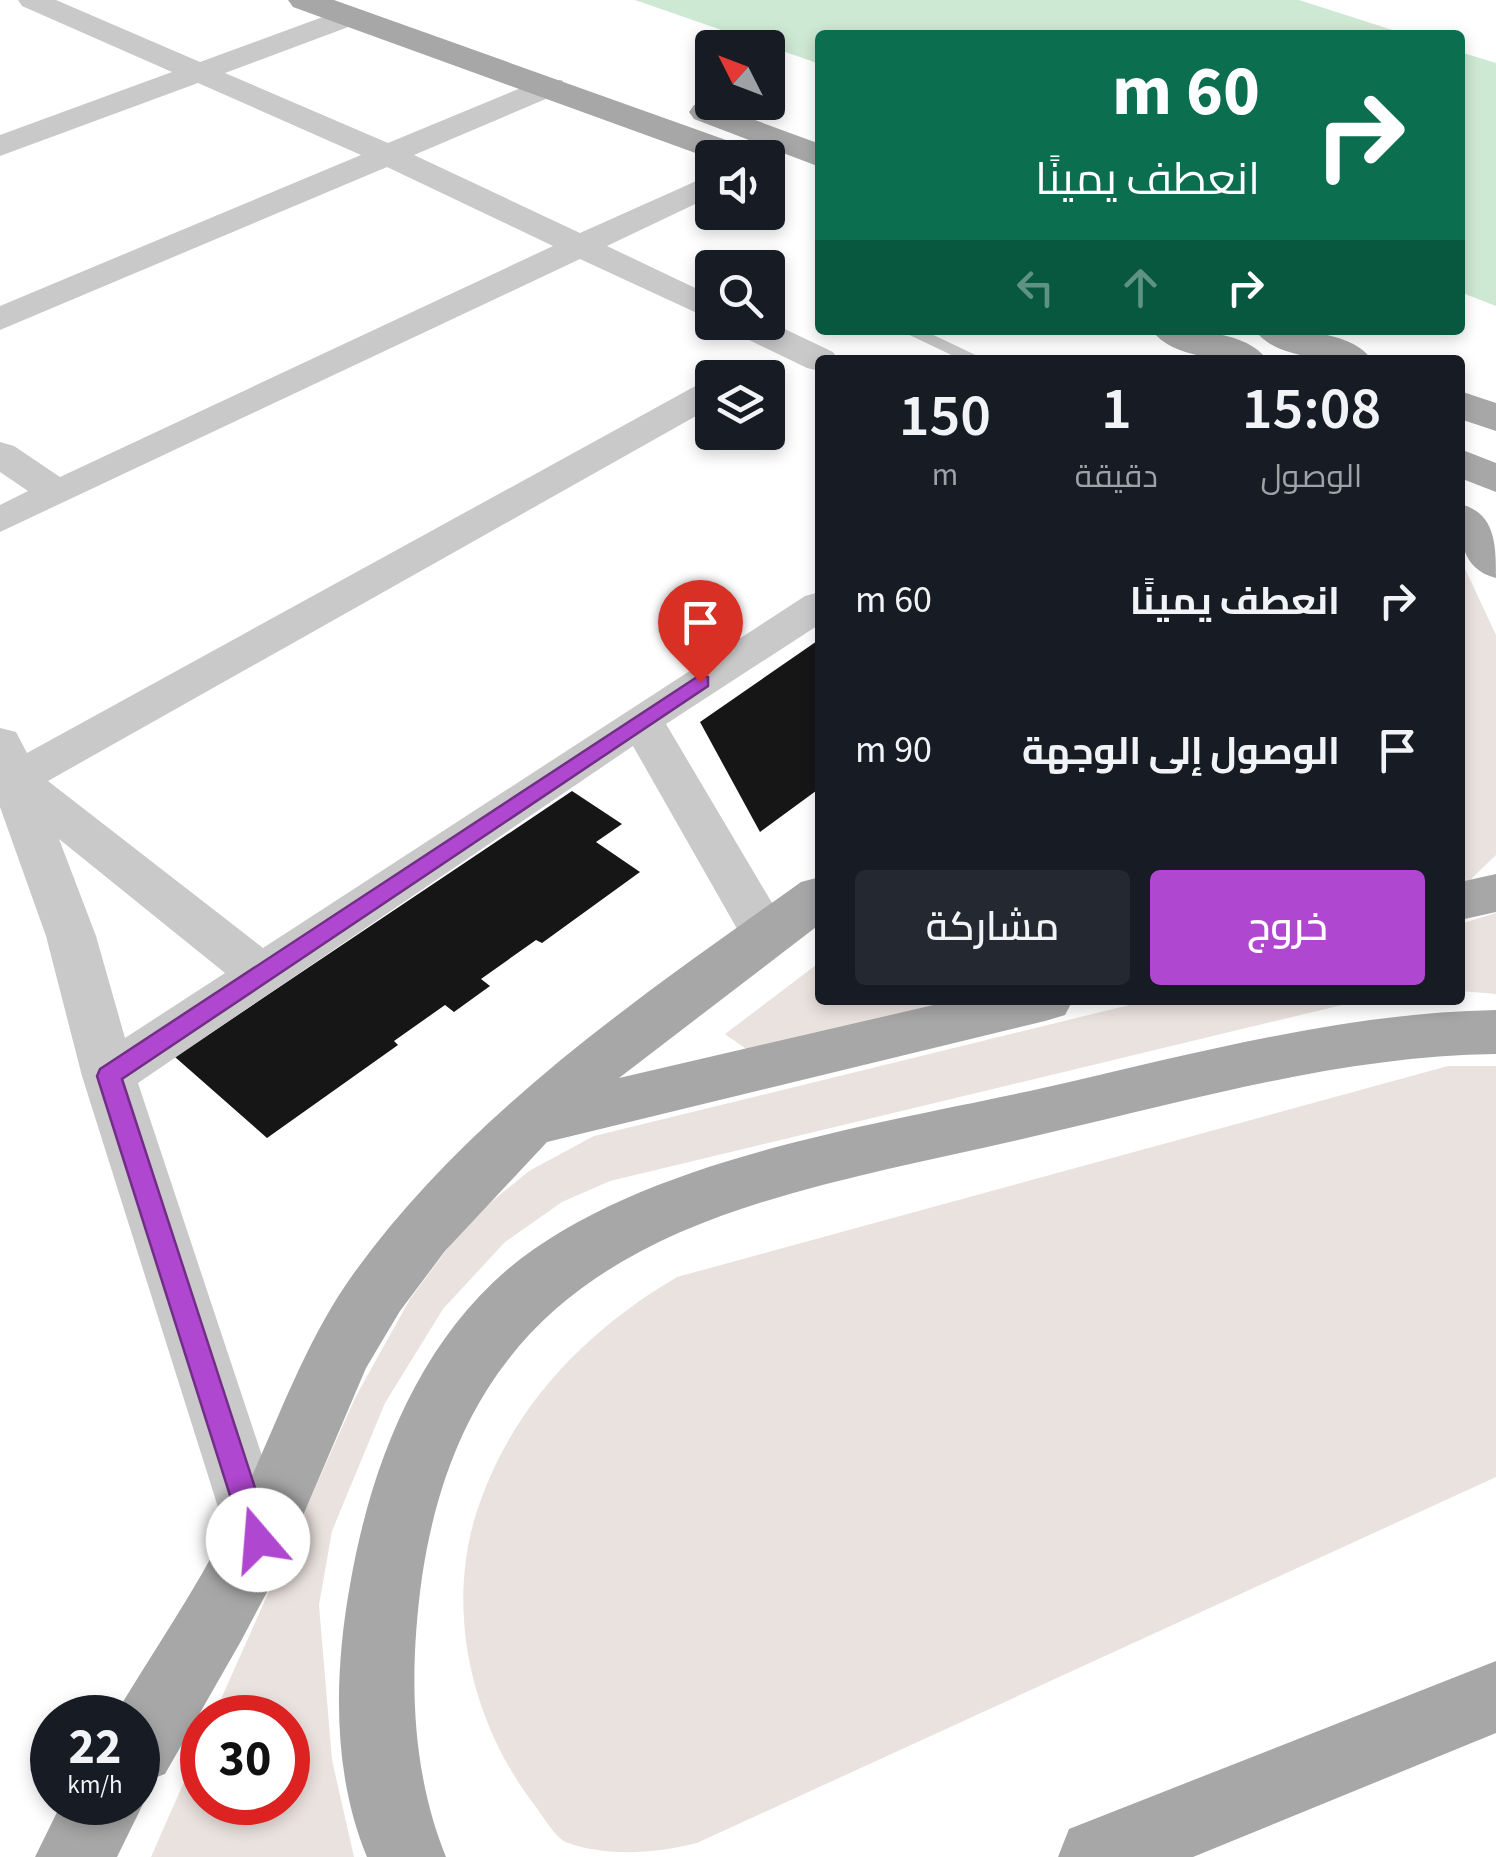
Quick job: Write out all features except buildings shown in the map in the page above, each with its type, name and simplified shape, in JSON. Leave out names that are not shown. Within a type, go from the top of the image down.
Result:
[{"type":"main road","points":[[304,0],[695,141]]},
{"type":"main road","points":[[422,7],[815,154]]},
{"type":"main road","points":[[785,175],[815,188]]},
{"type":"main road","points":[[1184,335],[1232,355]]},
{"type":"main road","points":[[1288,335],[1339,355]]},
{"type":"main road","points":[[1465,406],[1496,418]]},
{"type":"main road","points":[[1465,464],[1496,479]]},
{"type":"main road","points":[[1465,524],[1496,564]]},
{"type":"main road","points":[[1465,900],[1496,892]]},
{"type":"main road","points":[[160,1709],[258,1540],[335,1368],[374,1296],[418,1238],[478,1169],[570,1084],[815,900]]},
{"type":"main road","points":[[528,1123],[1024,1005]]},
{"type":"main road","points":[[408,1857],[384,1781],[377,1706],[379,1627],[389,1551],[408,1477],[430,1424],[497,1322],[531,1288],[601,1240],[650,1215],[702,1195],[799,1168],[1340,1044],[1441,1031],[1496,1032]]},
{"type":"main road","points":[[1097,1857],[1496,1697]]},
{"type":"main road","points":[[74,1857],[92,1825]]},
{"type":"street","points":[[32,0],[388,154],[695,301]]},
{"type":"street","points":[[0,146],[350,17]]},
{"type":"street","points":[[0,319],[551,86]]},
{"type":"street","points":[[0,520],[695,192]]},
{"type":"street","points":[[778,340],[807,354]]},
{"type":"street","points":[[8,761],[695,401]]},
{"type":"street","points":[[0,454],[58,493]]},
{"type":"street","points":[[109,1076],[640,720],[815,609]]},
{"type":"street","points":[[640,720],[766,934]]},
{"type":"street","points":[[8,761],[260,974]]},
{"type":"street","points":[[8,761],[71,936],[109,1076],[258,1540]]},
{"type":"lane","points":[[920,335],[966,355]]},
{"type":"shaded area","points":[[635,0],[1299,0],[1392,30],[815,30],[815,62],[785,52],[785,30],[722,30]]},
{"type":"shaded area","points":[[1465,54],[1496,63],[1496,306],[1465,294]]},
{"type":"shaded area","points":[[1465,569],[1496,635],[1496,855],[1467,883]]},
{"type":"shaded area","points":[[1496,913],[1496,994],[1465,991],[1465,922]]},
{"type":"shaded area","points":[[815,966],[815,1005],[946,1005],[749,1051],[725,1034]]},
{"type":"shaded area","points":[[1130,1005],[1342,1005],[610,1181],[562,1202],[505,1242],[443,1309],[385,1403],[332,1531],[319,1605],[332,1760],[354,1857],[151,1857],[180,1791],[180,1825],[310,1825],[310,1695],[223,1695],[356,1396],[410,1299],[468,1221],[529,1171],[594,1136]]},
{"type":"shaded area","points":[[1448,1066],[1496,1066],[1496,1477],[697,1843],[664,1850],[614,1852],[565,1842],[553,1831],[514,1775],[481,1705],[465,1629],[467,1552],[476,1514],[509,1440],[554,1376],[611,1322],[677,1277]]},
{"type":"route","points":[[258,1540],[109,1076],[700,682]]}]
